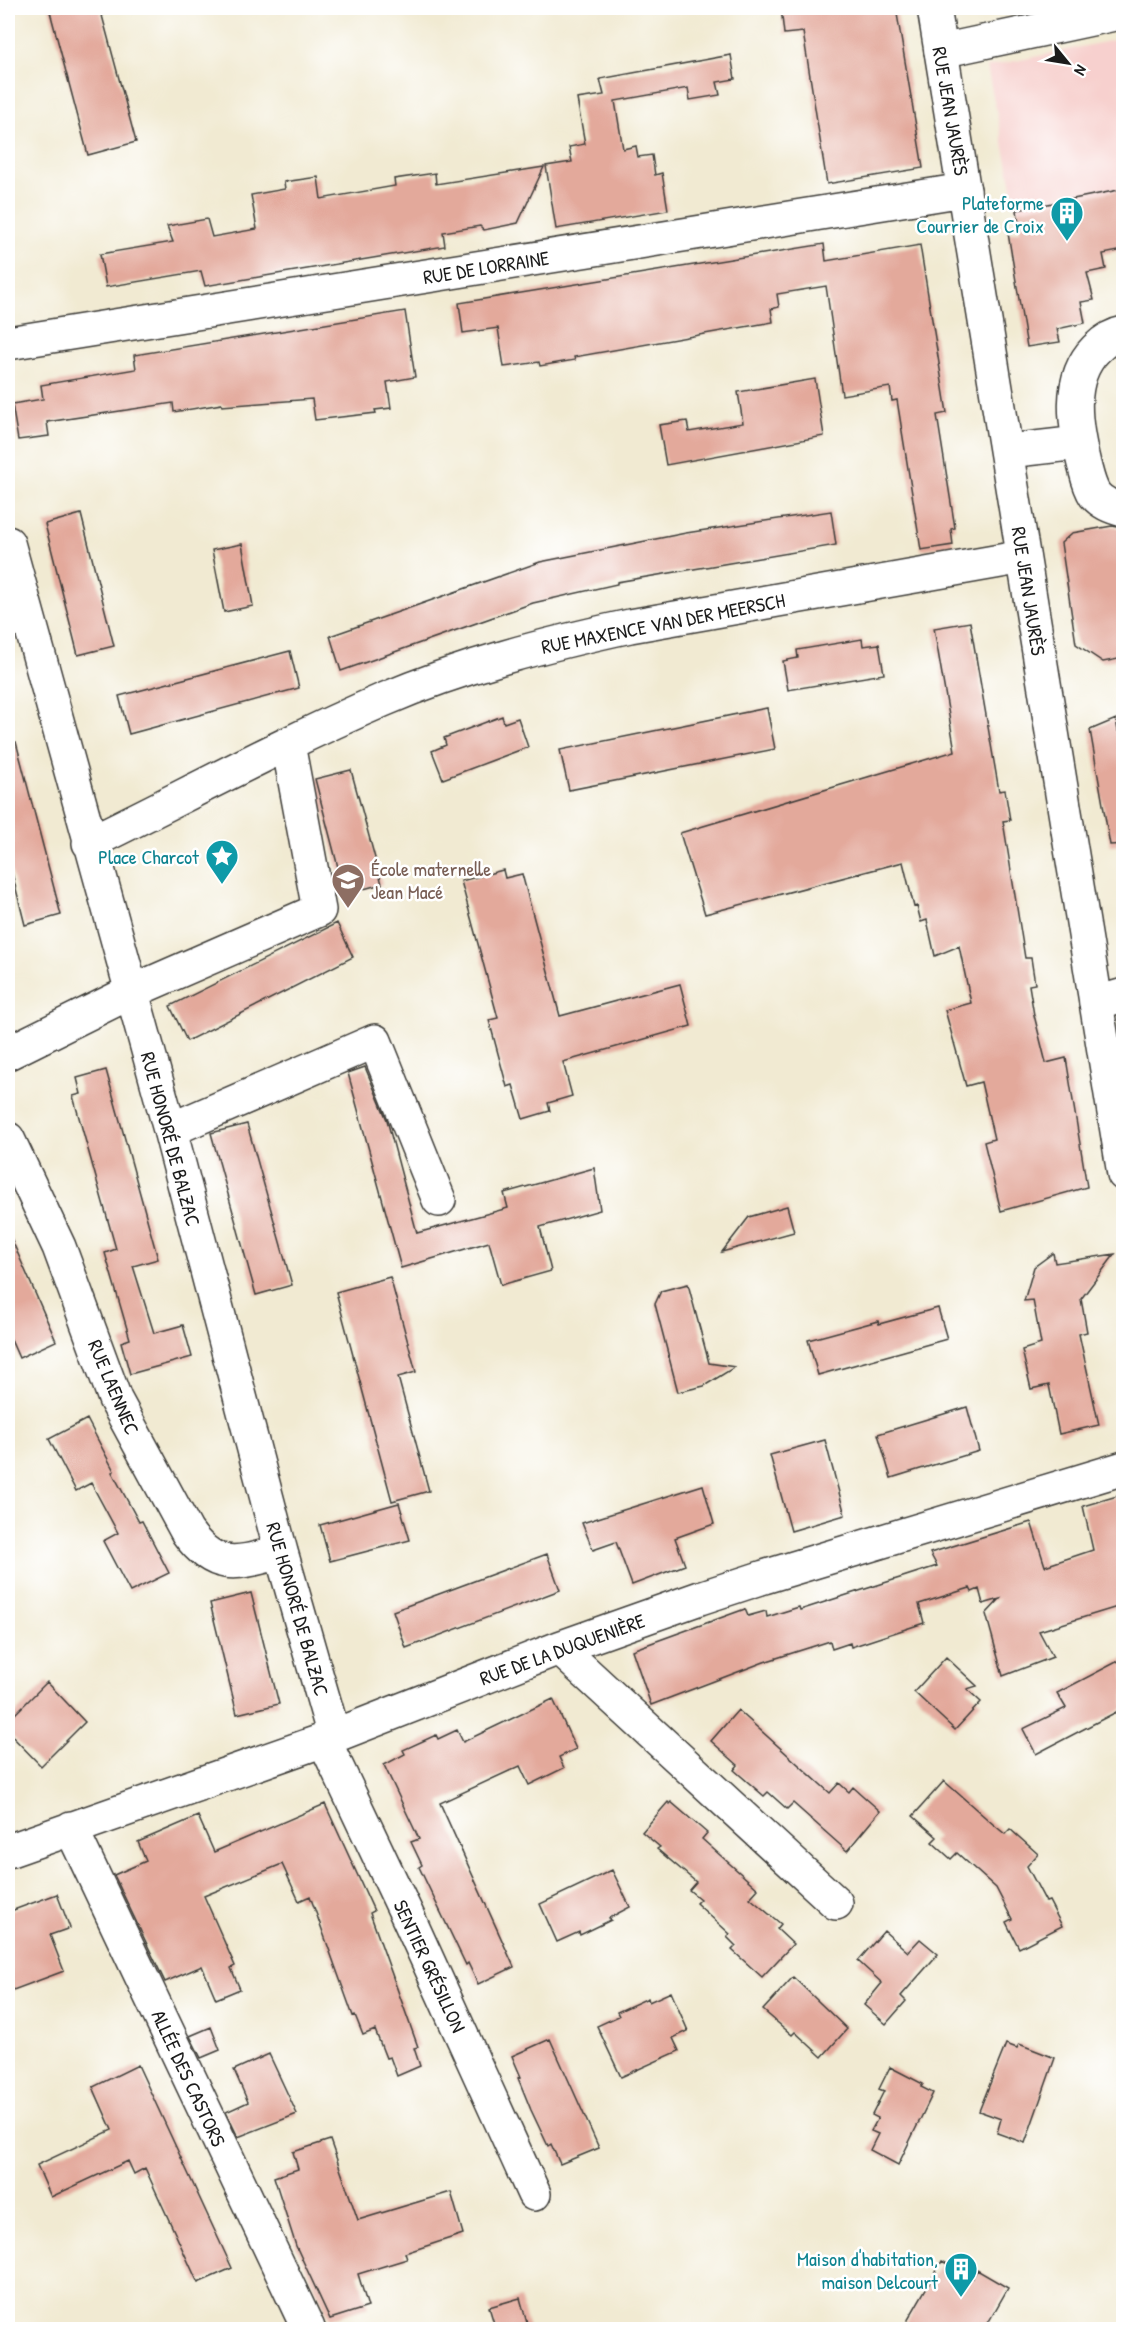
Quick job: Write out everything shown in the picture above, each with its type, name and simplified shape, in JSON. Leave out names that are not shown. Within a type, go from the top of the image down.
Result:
[{"type":"street","name":"RUE JEAN JAURÈS","points":[[934,8],[1023,557],[1110,999],[1124,1174]]},
{"type":"street","points":[[941,51],[1124,12]]},
{"type":"street","name":"RUE DE LORRAINE","points":[[8,343],[964,190]]},
{"type":"street","points":[[1124,333],[1102,343],[1089,356],[1078,375],[1076,402],[1079,443],[1090,486],[1096,497],[1112,507],[1124,510]]},
{"type":"street","points":[[1007,451],[1079,443]]},
{"type":"street","name":"RUE HONORÉ DE BALZAC","points":[[8,544],[170,1130],[329,1738]]},
{"type":"street","name":"RUE MAXENCE VAN DER MEERSCH","points":[[89,843],[384,699],[515,655],[585,636],[689,615],[1023,557]]},
{"type":"street","points":[[8,1053],[130,992],[319,910],[288,744]]},
{"type":"street","points":[[170,1130],[375,1041],[439,1200]]},
{"type":"street","name":"RUE LAENNEC","points":[[8,1139],[67,1265],[115,1399],[187,1532],[203,1551],[220,1561],[241,1563],[280,1552]]},
{"type":"street","name":"RUE DE LA DUQUENIÈRE","points":[[8,1851],[329,1738],[559,1648],[764,1577],[1124,1468]]},
{"type":"street","points":[[559,1648],[836,1903]]},
{"type":"street","name":"SENTIER GRÉSILLON","points":[[329,1738],[534,2194]]},
{"type":"street","name":"ALLÉE DES CASTORS","points":[[71,1827],[308,2328]]},
{"type":"shaded area","points":[[1123,38],[1123,189],[1017,210],[987,67]]},
{"type":"building","points":[[49,8],[100,8],[136,142],[88,155]]},
{"type":"building","points":[[781,8],[896,8],[923,168],[827,184],[803,32],[784,34]]},
{"type":"building","points":[[731,55],[735,79],[717,82],[720,95],[690,100],[688,88],[615,101],[623,149],[636,146],[638,157],[652,155],[655,175],[662,173],[668,210],[556,229],[546,166],[572,162],[569,147],[585,144],[577,99],[604,95],[600,79]]},
{"type":"building","points":[[544,167],[518,223],[484,230],[480,226],[443,232],[445,246],[205,286],[201,271],[106,287],[100,254],[173,242],[167,226],[207,219],[212,237],[257,229],[251,195],[285,189],[284,182],[318,177],[321,199],[395,186],[394,179],[435,173],[436,184]]},
{"type":"building","name":"Plateforme Courrier de Croix","points":[[1124,189],[1124,250],[1103,254],[1106,269],[1087,273],[1094,300],[1081,302],[1085,323],[1057,329],[1060,342],[1027,347],[1008,233],[1020,231],[1017,210]]},
{"type":"building","points":[[824,244],[826,261],[920,245],[947,413],[937,415],[955,528],[951,529],[953,545],[921,550],[897,400],[892,401],[890,387],[842,395],[826,286],[777,294],[779,307],[771,309],[773,322],[574,357],[575,360],[540,366],[539,362],[504,367],[498,328],[463,333],[459,303]]},
{"type":"building","points":[[405,311],[415,377],[387,382],[391,408],[375,410],[376,413],[315,420],[312,399],[222,406],[222,404],[174,412],[173,403],[47,422],[49,436],[18,440],[12,404],[43,399],[41,385],[136,369],[134,355]]},
{"type":"building","points":[[815,379],[824,436],[666,465],[659,425],[687,421],[689,432],[743,423],[738,392]]},
{"type":"building","points":[[831,511],[836,545],[617,582],[617,584],[533,603],[341,671],[330,636],[540,562],[686,533]]},
{"type":"building","points":[[81,514],[114,646],[78,655],[45,524]]},
{"type":"building","points":[[1112,526],[1124,528],[1124,658],[1103,662],[1076,644],[1061,543],[1072,533]]},
{"type":"building","points":[[242,544],[253,606],[224,612],[212,550]]},
{"type":"building","points":[[970,622],[999,791],[1005,790],[1010,820],[1003,821],[1025,958],[1031,958],[1035,984],[1029,985],[1034,1015],[1046,1063],[1066,1058],[1087,1187],[1001,1211],[984,1142],[994,1139],[981,1082],[966,1086],[945,1010],[971,1003],[959,946],[935,956],[927,920],[921,922],[917,906],[914,907],[903,862],[705,914],[680,833],[955,751],[934,628]]},
{"type":"building","points":[[862,639],[863,646],[879,644],[884,674],[788,690],[783,661],[798,658],[797,650]]},
{"type":"building","points":[[290,651],[299,688],[129,734],[119,696]]},
{"type":"building","points":[[767,708],[775,749],[569,790],[560,750]]},
{"type":"building","points":[[502,716],[504,723],[518,718],[528,747],[443,779],[432,751],[446,745],[444,738]]},
{"type":"building","points":[[1116,719],[1118,731],[1124,729],[1124,844],[1110,845],[1090,730]]},
{"type":"building","points":[[16,742],[61,915],[25,925],[8,857],[8,744]]},
{"type":"building","points":[[351,770],[382,884],[345,894],[315,779]]},
{"type":"building","points":[[503,870],[505,878],[522,874],[560,1016],[680,984],[691,1026],[563,1062],[572,1096],[548,1103],[550,1111],[523,1119],[513,1085],[507,1087],[489,1020],[498,1018],[461,881]]},
{"type":"building","points":[[337,923],[353,957],[187,1041],[170,1006]]},
{"type":"building","points":[[365,1067],[387,1120],[417,1233],[508,1208],[504,1193],[594,1168],[600,1210],[540,1227],[551,1271],[501,1285],[489,1242],[401,1268],[348,1073]]},
{"type":"building","points":[[106,1070],[158,1259],[133,1266],[154,1333],[183,1325],[192,1357],[130,1374],[121,1342],[130,1339],[105,1253],[116,1249],[73,1096],[81,1094],[77,1078]]},
{"type":"building","points":[[247,1124],[292,1285],[256,1295],[211,1133]]},
{"type":"building","points":[[787,1206],[794,1232],[722,1252],[749,1217]]},
{"type":"building","points":[[8,1231],[56,1341],[19,1358],[8,1333]]},
{"type":"building","points":[[1053,1253],[1055,1263],[1115,1254],[1081,1299],[1087,1332],[1079,1334],[1099,1425],[1059,1434],[1049,1385],[1031,1389],[1022,1350],[1041,1344],[1033,1300],[1024,1301],[1034,1267]]},
{"type":"building","points":[[390,1277],[416,1372],[398,1377],[429,1491],[392,1501],[336,1292]]},
{"type":"building","points":[[688,1284],[709,1363],[735,1367],[704,1386],[678,1392],[655,1304],[661,1291]]},
{"type":"building","points":[[938,1308],[947,1339],[818,1375],[808,1340]]},
{"type":"building","points":[[967,1407],[979,1451],[891,1478],[878,1434]]},
{"type":"building","points":[[87,1419],[114,1471],[112,1472],[139,1522],[142,1521],[169,1573],[130,1592],[103,1541],[118,1533],[91,1483],[76,1491],[49,1439]]},
{"type":"building","points":[[825,1440],[845,1515],[791,1531],[770,1455]]},
{"type":"building","points":[[703,1485],[714,1524],[675,1538],[685,1565],[632,1585],[616,1542],[593,1550],[582,1523]]},
{"type":"building","points":[[1124,1494],[1124,1605],[1039,1631],[1053,1657],[1003,1676],[986,1614],[1000,1599],[983,1604],[979,1589],[972,1592],[970,1588],[919,1604],[924,1623],[851,1647],[850,1643],[832,1649],[830,1641],[764,1662],[651,1705],[632,1650],[745,1609],[748,1616],[766,1611],[767,1617],[799,1607],[800,1610],[937,1566],[930,1553],[1031,1522],[1045,1566],[1093,1550],[1083,1506]]},
{"type":"building","points":[[399,1503],[410,1540],[330,1561],[320,1525]]},
{"type":"building","points":[[547,1554],[560,1590],[406,1648],[393,1611]]},
{"type":"building","points":[[251,1593],[279,1704],[237,1714],[210,1603]]},
{"type":"building","points":[[946,1657],[977,1686],[967,1689],[981,1702],[955,1730],[914,1692]]},
{"type":"building","points":[[1124,1658],[1124,1708],[1036,1754],[1023,1729],[1066,1708],[1057,1693]]},
{"type":"building","points":[[47,1682],[85,1722],[41,1766],[8,1732],[8,1721]]},
{"type":"building","points":[[553,1699],[576,1749],[559,1757],[564,1768],[529,1785],[520,1766],[440,1803],[514,1967],[478,1984],[468,1963],[466,1965],[419,1867],[422,1865],[411,1842],[419,1839],[384,1765],[405,1754],[403,1750],[436,1735],[438,1739],[457,1730],[463,1742]]},
{"type":"building","points":[[738,1710],[830,1793],[839,1783],[849,1792],[853,1787],[880,1811],[847,1851],[793,1803],[787,1809],[768,1792],[764,1796],[734,1770],[738,1765],[711,1741]]},
{"type":"building","points":[[944,1781],[1005,1834],[1010,1829],[1038,1854],[1027,1866],[1062,1926],[1019,1948],[1006,1922],[1012,1919],[996,1888],[957,1853],[951,1859],[932,1842],[937,1837],[913,1816]]},
{"type":"building","points":[[668,1802],[670,1804],[671,1802],[707,1833],[702,1839],[758,1889],[750,1898],[781,1924],[777,1929],[793,1944],[762,1977],[732,1950],[736,1946],[727,1937],[730,1934],[696,1903],[700,1899],[689,1890],[696,1882],[657,1849],[660,1847],[642,1832]]},
{"type":"building","points":[[325,1804],[374,1911],[370,1913],[418,2047],[414,2048],[420,2066],[397,2076],[390,2057],[386,2058],[375,2030],[363,2035],[355,2015],[353,2016],[310,1896],[299,1901],[282,1864],[204,1896],[235,1966],[231,1968],[240,1989],[216,1999],[202,1966],[165,1982],[114,1875],[146,1861],[138,1842],[198,1816],[214,1852]]},
{"type":"building","points":[[612,1870],[630,1907],[609,1918],[611,1920],[580,1935],[579,1932],[557,1942],[540,1904]]},
{"type":"building","points":[[57,1894],[70,1928],[50,1935],[64,1971],[8,1992],[8,1912]]},
{"type":"building","points":[[884,1931],[908,1952],[920,1939],[938,1954],[901,1996],[906,2001],[886,2024],[864,2005],[882,1983],[858,1961]]},
{"type":"building","points":[[793,1977],[847,2029],[822,2057],[795,2032],[792,2035],[763,2010]]},
{"type":"building","points":[[671,1992],[688,2031],[673,2038],[679,2051],[621,2077],[597,2026],[619,2016],[617,2012],[648,1998],[649,2002]]},
{"type":"building","points":[[211,2027],[220,2050],[201,2058],[190,2036]]},
{"type":"building","points":[[550,2039],[599,2148],[560,2164],[551,2144],[548,2146],[531,2110],[512,2056]]},
{"type":"building","points":[[1006,2044],[1017,2048],[1019,2044],[1055,2058],[1025,2143],[997,2133],[1001,2119],[979,2111]]},
{"type":"building","points":[[269,2054],[297,2114],[238,2137],[226,2112],[248,2102],[234,2070]]},
{"type":"building","points":[[138,2065],[232,2268],[198,2283],[145,2168],[134,2174],[128,2161],[51,2197],[37,2165],[112,2130],[93,2087]]},
{"type":"building","points":[[890,2067],[923,2084],[921,2087],[933,2093],[898,2165],[870,2150],[878,2134],[871,2131],[878,2118],[872,2115],[884,2091],[879,2089]]},
{"type":"building","points":[[330,2140],[358,2220],[451,2192],[463,2234],[405,2253],[407,2259],[358,2274],[368,2307],[330,2319],[296,2246],[274,2177],[298,2169],[293,2152]]},
{"type":"building","name":"Maison d'habitation, maison Delcourt","points":[[942,2261],[972,2278],[977,2270],[1008,2288],[984,2330],[902,2330]]},
{"type":"building","points":[[520,2298],[529,2330],[496,2330],[489,2307]]},
{"type":"place","name":"Plateforme Courrier de Croix","points":[[1067,242]]},
{"type":"place","name":"Place Charcot","points":[[222,885]]},
{"type":"place","name":"École maternelle Jean Macé","points":[[348,909]]},
{"type":"place","name":"Maison d'habitation, maison Delcourt","points":[[961,2298]]}]
